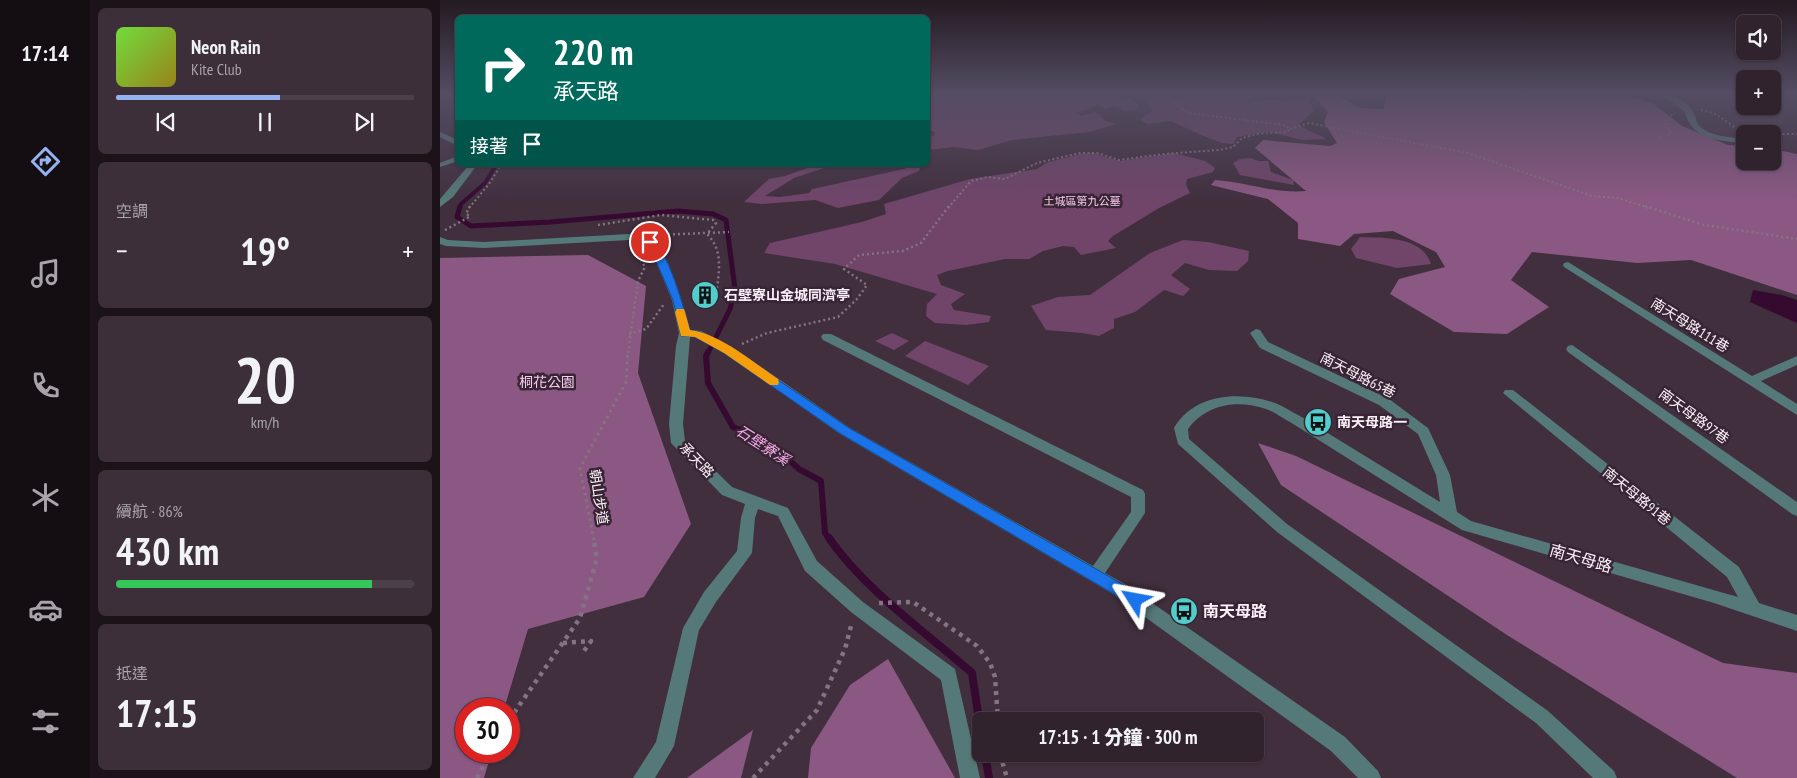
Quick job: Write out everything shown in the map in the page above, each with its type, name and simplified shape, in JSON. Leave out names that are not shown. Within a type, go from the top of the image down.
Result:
[{"type":"street","points":[[1697,129],[1707,135],[1736,140]]},
{"type":"street","points":[[440,134],[455,142]]},
{"type":"street","points":[[440,204],[450,195],[471,167]]},
{"type":"street","points":[[440,240],[484,245],[629,237],[644,239]]},
{"type":"street","name":"承天路","points":[[644,239],[650,242],[656,249],[691,334],[682,346],[677,414],[678,443],[727,491],[783,512],[811,566],[857,606],[950,675],[970,778]]},
{"type":"street","name":"南天母路111巷","points":[[1568,266],[1797,410]]},
{"type":"street","name":"南天母路65巷","points":[[1256,332],[1264,345],[1384,402],[1423,431],[1443,475],[1450,515]]},
{"type":"street","points":[[691,334],[728,350],[845,431],[1119,589],[1338,744],[1371,778]]},
{"type":"street","points":[[827,336],[1138,494],[1138,513],[1095,576]]},
{"type":"street","name":"南天母路97巷","points":[[1572,349],[1797,510]]},
{"type":"street","points":[[1752,381],[1797,360]]},
{"type":"street","name":"南天母路91巷","points":[[1510,393],[1733,572],[1753,608]]},
{"type":"street","name":"南天母路","points":[[1608,778],[1542,718],[1282,528],[1198,456],[1183,441],[1181,428],[1188,416],[1205,405],[1226,401],[1249,402],[1269,406],[1295,419],[1467,526],[1753,608],[1797,623]]},
{"type":"street","points":[[643,778],[665,746],[691,628],[710,597],[744,553],[748,518],[754,500]]},
{"type":"lane","points":[[440,165],[455,159]]},
{"type":"path","points":[[728,350],[766,333],[838,317],[857,299],[867,285],[844,269],[859,255],[903,251],[920,243],[955,198],[971,181],[988,178],[1005,179],[1037,163],[1080,153],[1097,153],[1119,160],[1163,154],[1219,150],[1233,147],[1242,138],[1258,134],[1286,132],[1289,129]]},
{"type":"path","points":[[1342,129],[1468,153],[1520,170],[1552,184],[1592,196],[1608,196],[1633,202],[1668,215],[1734,232],[1797,239]]},
{"type":"path","points":[[1659,138],[1671,134],[1669,129]]},
{"type":"path","points":[[1781,134],[1797,134]]},
{"type":"path","points":[[449,227],[471,216],[466,214],[467,210],[490,184],[501,167]]},
{"type":"path","points":[[592,226],[646,217],[672,216],[713,220],[716,223],[707,234]]},
{"type":"path","points":[[644,239],[658,235],[730,232]]},
{"type":"path","points":[[707,234],[714,241],[719,252],[716,297]]},
{"type":"path","name":"朝山步道","points":[[520,704],[580,618],[597,558],[580,468],[626,382],[629,334],[638,281],[645,267],[638,254],[656,249]]},
{"type":"path","points":[[694,294],[716,288]]},
{"type":"path","points":[[629,334],[646,329],[664,304]]},
{"type":"path","points":[[877,603],[913,602],[977,646],[990,663],[995,677],[997,712]]},
{"type":"path","points":[[753,778],[817,710],[845,648],[857,606]]},
{"type":"path","points":[[562,643],[590,641],[584,651]]},
{"type":"path","points":[[1002,762],[1007,778]]},
{"type":"path","points":[[477,778],[485,763]]},
{"type":"green space","points":[[930,129],[1098,129],[1089,132],[1012,140],[978,150],[954,147],[930,150],[930,137],[934,136],[935,132]]},
{"type":"green space","points":[[1189,129],[1306,129],[1327,139],[1303,140],[1269,132],[1237,137],[1233,144],[1222,143]]},
{"type":"green space","points":[[1329,129],[1690,129],[1728,145],[1736,145],[1736,170],[1781,170],[1781,151],[1797,154],[1797,295],[1691,260],[1637,263],[1532,252],[1511,280],[1549,307],[1507,334],[1454,332],[1390,294],[1399,279],[1445,267],[1436,252],[1393,231],[1354,234],[1340,246],[1298,239],[1298,223],[1268,199],[1211,185],[1215,180],[1283,191],[1306,191],[1255,148],[1263,140],[1330,146],[1337,143]]},
{"type":"green space","name":"土城區第九公墓","points":[[1093,153],[1120,161],[1174,153],[1205,161],[1215,168],[1213,172],[1187,179],[1186,185],[1190,193],[1159,208],[1113,236],[1108,241],[1116,248],[1081,255],[1074,247],[1063,246],[1043,251],[1029,259],[1005,259],[937,275],[941,285],[965,294],[951,304],[954,310],[991,316],[989,322],[966,325],[935,323],[926,316],[927,304],[937,294],[835,264],[764,253],[770,243],[862,222],[886,214],[884,204],[970,179],[1037,169],[1046,163],[1079,154]]},
{"type":"green space","points":[[1250,158],[1268,161],[1271,172],[1293,180],[1294,185],[1240,175],[1233,163],[1240,159]]},
{"type":"green space","points":[[810,167],[827,167],[794,178],[765,196],[780,197],[809,193],[812,189],[908,167],[921,167],[919,171],[902,178],[879,200],[838,208],[815,200],[762,204],[744,202],[769,179],[785,176]]},
{"type":"green space","points":[[1360,237],[1401,240],[1411,243],[1426,255],[1431,264],[1397,268],[1356,258],[1351,249]]},
{"type":"green space","points":[[1183,240],[1208,242],[1249,251],[1248,261],[1237,271],[1209,270],[1185,263],[1171,275],[1190,289],[1183,296],[1164,290],[1135,312],[1114,319],[1114,328],[1099,336],[1046,330],[1031,306],[1058,297],[1090,295],[1150,253]]},
{"type":"green space","name":"桐花公園","points":[[588,255],[646,286],[638,373],[691,524],[644,597],[528,629],[507,698],[455,698],[455,763],[488,763],[484,778],[440,778],[440,258]]},
{"type":"green space","points":[[892,333],[909,341],[894,350],[875,341]]},
{"type":"green space","points":[[925,341],[989,366],[968,385],[905,356]]},
{"type":"green space","points":[[1258,443],[1296,456],[1723,663],[1797,673],[1797,778],[1737,778],[1507,635],[1281,485]]},
{"type":"green space","points":[[888,659],[955,778],[808,778],[811,748],[850,685]]},
{"type":"green space","points":[[753,730],[741,778],[687,778]]},
{"type":"shaded area","points":[[1753,290],[1782,295],[1797,300],[1797,323],[1750,302]]},
{"type":"waterway","name":"石壁寮溪","points":[[460,208],[461,204],[485,183],[495,167]]},
{"type":"waterway","name":"石壁寮溪","points":[[460,206],[457,217],[471,226],[550,222],[678,211],[713,214],[726,220],[735,289],[730,309],[708,353]]},
{"type":"waterway","name":"石壁寮溪","points":[[708,352],[706,356],[708,383],[733,427],[753,435],[780,452],[799,469],[821,481],[825,533],[830,540]]},
{"type":"waterway","name":"石壁寮溪","points":[[829,538],[843,557],[877,592],[972,673],[978,712]]},
{"type":"waterway","name":"石壁寮溪","points":[[986,762],[989,778]]},
{"type":"slow traffic","points":[[680,312],[685,333],[697,334],[728,350],[774,382]]},
{"type":"place","name":"石壁寮山金城同濟亭","points":[[705,295]]},
{"type":"place","name":"南天母路一","points":[[1318,422]]},
{"type":"place","name":"南天母路","points":[[1184,611]]},
{"type":"route","points":[[650,242],[656,249],[678,300],[685,333],[697,334],[728,350],[845,431],[1135,600]]}]
